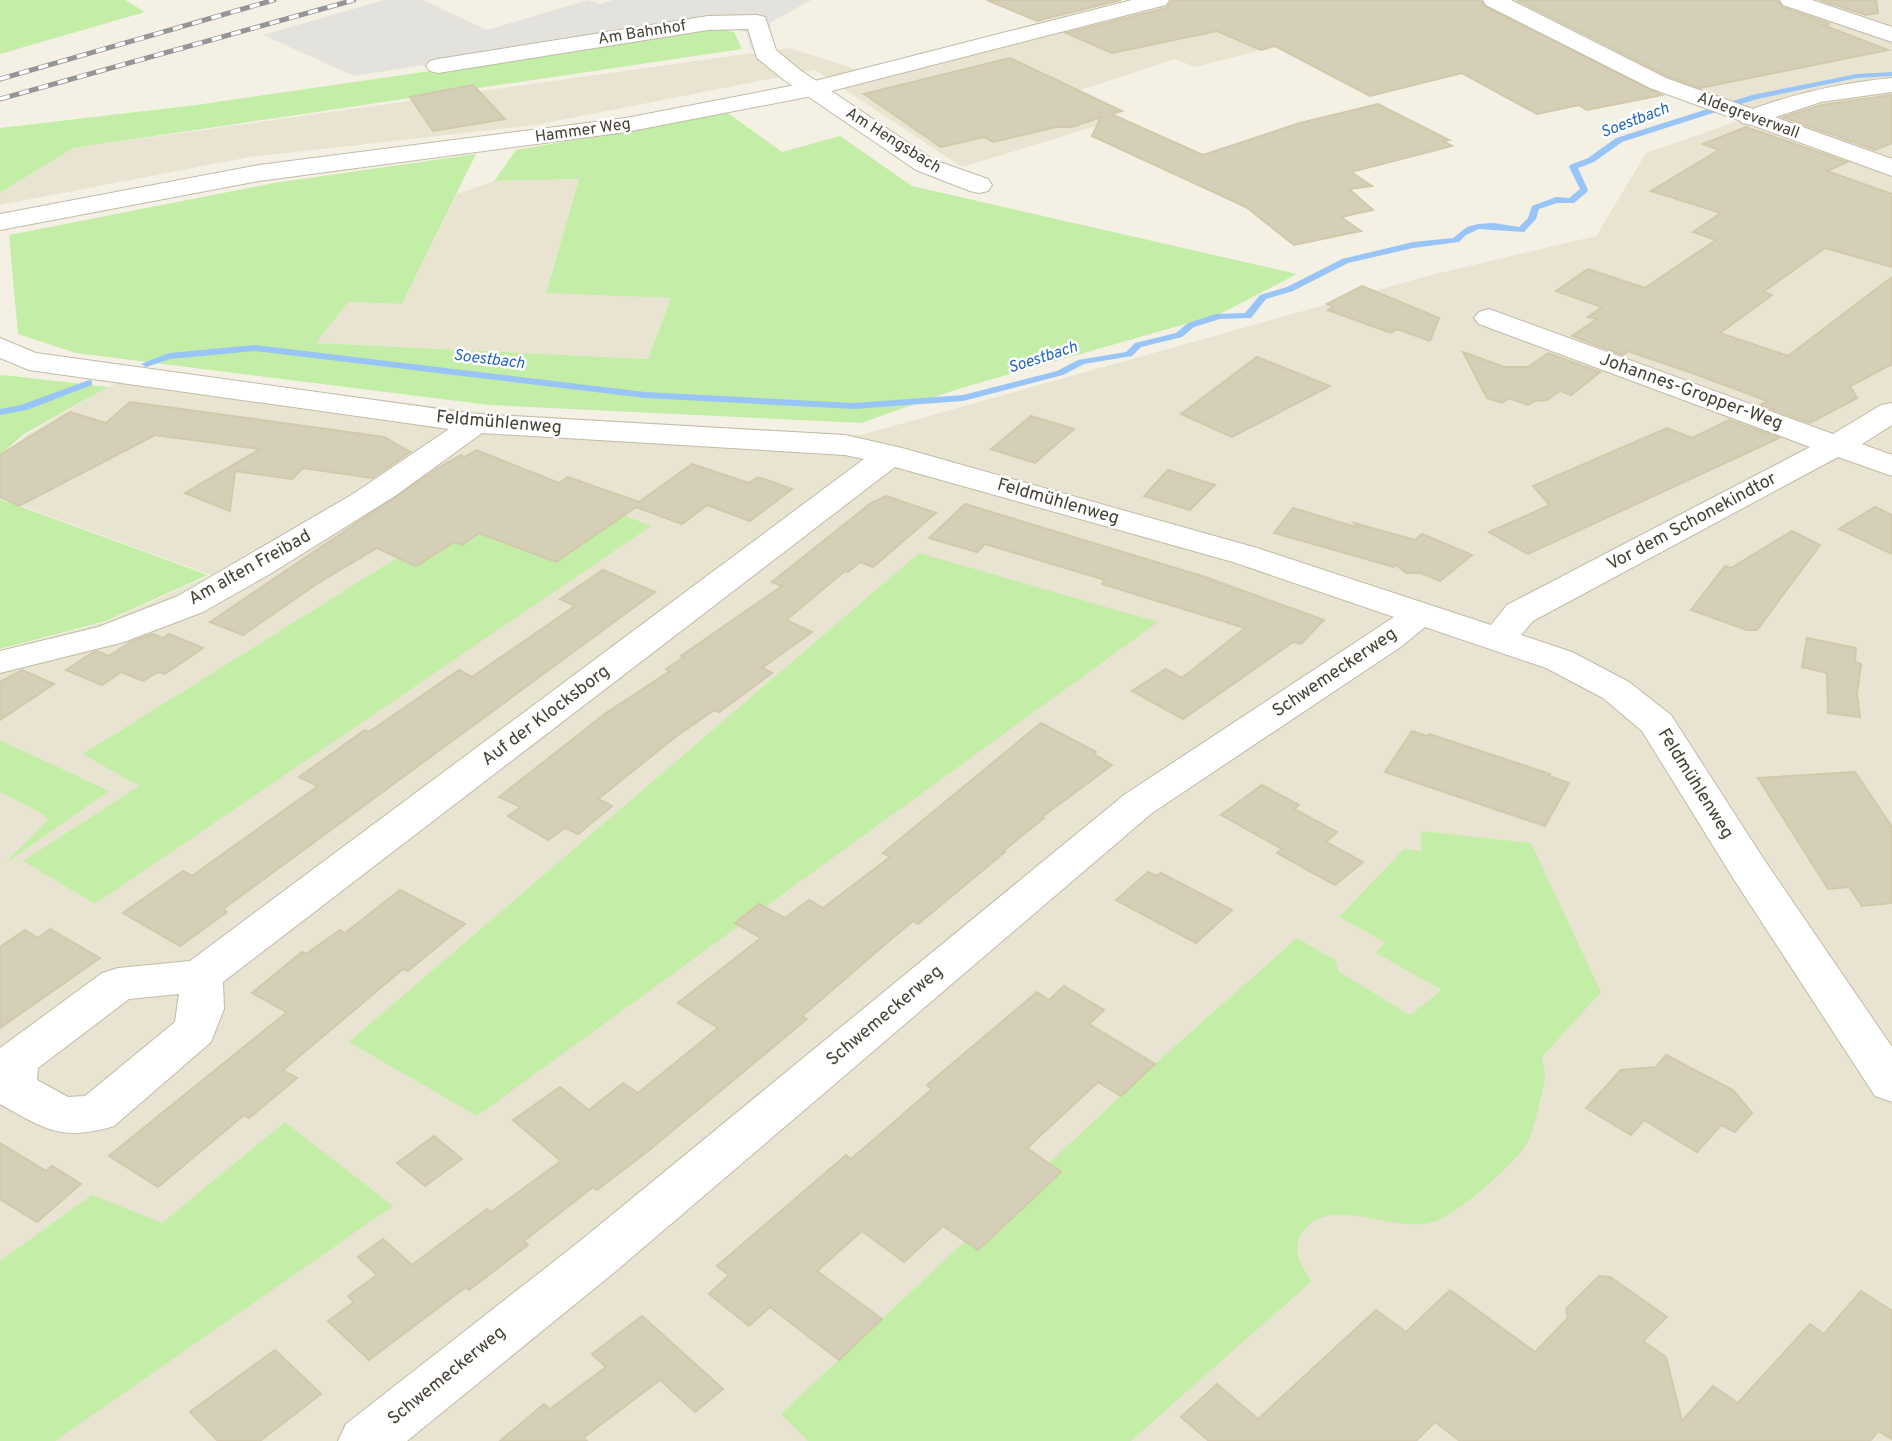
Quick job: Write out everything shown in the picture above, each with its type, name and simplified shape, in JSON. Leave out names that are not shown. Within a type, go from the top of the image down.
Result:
[{"type":"street","name":"Hammer Weg","points":[[0,222],[260,173],[626,125],[812,89],[1158,0]]},
{"type":"street","name":"Aldegreverwall","points":[[1494,0],[1658,83],[1892,168]]},
{"type":"street","points":[[1791,0],[1892,36]]},
{"type":"street","name":"Am Bahnhof","points":[[438,66],[708,23],[757,22],[765,53],[812,89]]},
{"type":"street","points":[[1745,115],[1826,93],[1892,85]]},
{"type":"street","name":"Am Hengsbach","points":[[812,89],[925,165],[979,185]]},
{"type":"street","name":"Johannes-Gropper-Weg","points":[[1489,318],[1892,466]]},
{"type":"street","name":"Feldmühlenweg","points":[[0,347],[29,361],[475,423],[845,446],[891,455],[1245,555],[1559,660],[1616,690],[1657,723],[1748,868],[1892,1084]]},
{"type":"street","name":"Vor dem Schonekindtor","points":[[1499,639],[1520,613],[1837,445],[1892,412]]},
{"type":"street","name":"Am alten Freibad","points":[[0,663],[59,650],[141,625],[215,592],[356,507],[453,442],[475,423]]},
{"type":"street","name":"Auf der Klocksborg","points":[[201,976],[891,455]]},
{"type":"street","name":"Schwemeckerweg","points":[[366,1441],[598,1256],[1139,804],[1389,638],[1421,613]]},
{"type":"shaded area","points":[[384,0],[423,0],[487,30],[588,0],[600,4],[613,0],[811,0],[770,23],[774,47],[751,49],[746,32],[723,26],[434,70],[423,65],[354,76],[263,35]]},
{"type":"shaded area","points":[[1180,0],[1892,0],[1892,1441],[0,1441],[0,650],[106,622],[211,575],[0,498],[0,457],[26,435],[108,387],[148,371],[488,413],[861,435],[1431,275],[1596,236],[1646,153],[1761,113],[1701,92],[1601,42],[1554,22],[1405,53],[1347,28],[1195,67],[1175,59],[1065,95],[1113,121],[962,167],[815,70],[536,125],[250,157],[0,205],[0,193],[73,148],[789,48],[881,77]]},
{"type":"shaded area","points":[[579,179],[546,292],[671,298],[648,359],[315,343],[348,302],[402,304],[457,194],[494,181]]},
{"type":"green space","points":[[0,0],[125,0],[145,12],[0,54]]},
{"type":"green space","points":[[721,29],[734,32],[742,49],[73,148],[0,193],[0,128],[196,105]]},
{"type":"green space","points":[[728,113],[782,152],[840,136],[912,186],[1297,274],[1220,314],[958,389],[861,423],[489,405],[76,353],[18,334],[9,235],[274,183],[476,154],[402,304],[348,302],[316,343],[648,359],[671,298],[546,293],[579,179],[494,181],[516,150]]},
{"type":"green space","points":[[0,376],[108,387],[24,434],[0,455]]},
{"type":"green space","points":[[0,499],[208,575],[106,621],[0,649]]},
{"type":"green space","points":[[611,510],[651,526],[95,904],[23,861],[139,786],[83,754],[472,511]]},
{"type":"green space","points":[[919,553],[1158,622],[477,1116],[349,1042]]},
{"type":"green space","points":[[0,740],[109,791],[4,864],[48,820],[43,814],[0,792]]},
{"type":"green space","points":[[1421,831],[1531,843],[1601,992],[1542,1057],[1545,1078],[1531,1136],[1523,1150],[1500,1174],[1471,1199],[1433,1222],[1418,1225],[1345,1215],[1328,1216],[1314,1221],[1302,1233],[1297,1246],[1301,1264],[1312,1281],[1131,1441],[808,1441],[781,1414],[965,1241],[978,1250],[1061,1172],[1049,1163],[1297,938],[1335,960],[1339,972],[1410,1015],[1442,990],[1376,953],[1385,942],[1339,917],[1404,849],[1421,851]]},
{"type":"green space","points":[[285,1122],[393,1206],[55,1441],[0,1441],[0,1261],[92,1195],[162,1223]]},
{"type":"building","points":[[987,0],[1121,0],[1037,21]]},
{"type":"building","points":[[1172,0],[1480,0],[1485,7],[1662,95],[1587,110],[1579,105],[1537,114],[1462,73],[1370,96],[1275,46],[1261,50],[1217,31],[1112,53],[1066,33],[1167,8]]},
{"type":"building","points":[[1517,0],[1777,0],[1782,7],[1830,24],[1823,25],[1888,50],[1700,88],[1667,76]]},
{"type":"building","points":[[1820,0],[1876,0],[1878,13],[1866,15]]},
{"type":"building","points":[[1010,58],[1122,111],[1111,114],[1203,155],[1300,123],[1378,104],[1449,140],[1443,141],[1452,146],[1351,172],[1372,186],[1349,189],[1373,210],[1341,217],[1361,231],[1294,245],[1246,207],[1092,136],[1101,117],[1072,127],[1056,127],[993,142],[984,137],[941,147],[864,94]]},
{"type":"building","points":[[473,85],[505,119],[433,131],[410,97]]},
{"type":"building","points":[[1892,95],[1892,143],[1875,150],[1783,117],[1822,105]]},
{"type":"building","points":[[1746,127],[1847,162],[1827,171],[1892,194],[1892,267],[1825,248],[1763,292],[1772,295],[1720,333],[1788,356],[1892,277],[1892,364],[1850,386],[1857,398],[1810,423],[1760,405],[1768,401],[1692,373],[1628,351],[1623,355],[1572,336],[1597,319],[1588,317],[1602,307],[1556,291],[1588,269],[1645,288],[1716,240],[1693,232],[1721,213],[1651,191],[1719,150],[1703,144]]},
{"type":"building","points":[[1362,286],[1439,318],[1430,341],[1397,329],[1391,333],[1328,310],[1334,307],[1327,304]]},
{"type":"building","points":[[1463,352],[1504,367],[1528,367],[1548,353],[1600,372],[1571,395],[1560,391],[1547,400],[1528,405],[1509,398],[1502,403],[1487,398]]},
{"type":"building","points":[[1257,357],[1330,386],[1232,437],[1181,414]]},
{"type":"building","points":[[130,402],[384,437],[410,452],[372,478],[303,468],[292,479],[235,471],[230,511],[185,493],[260,449],[155,435],[19,506],[0,497],[0,455],[70,412],[106,423]]},
{"type":"building","points":[[1031,416],[1074,429],[1035,463],[991,449]]},
{"type":"building","points":[[1729,420],[1779,438],[1528,554],[1489,532],[1550,505],[1533,486],[1667,428],[1692,438]]},
{"type":"building","points":[[476,450],[559,483],[568,477],[639,502],[692,464],[749,483],[758,477],[792,489],[750,521],[707,505],[682,524],[636,507],[556,562],[479,533],[462,545],[454,542],[416,566],[377,548],[315,585],[243,635],[210,622],[438,468]]},
{"type":"building","points":[[1168,470],[1215,485],[1190,510],[1144,496]]},
{"type":"building","points":[[886,496],[936,513],[873,567],[860,562],[848,572],[845,571],[786,620],[812,632],[762,668],[772,673],[719,712],[714,710],[674,738],[598,799],[612,806],[578,834],[565,828],[548,840],[508,816],[521,807],[499,797],[606,713],[670,671],[666,669],[684,657],[681,656],[782,586],[772,582],[871,503]]},
{"type":"building","points":[[965,504],[1202,576],[1324,620],[1301,644],[1293,642],[1183,719],[1132,691],[1166,669],[1182,678],[1245,628],[1102,584],[1105,580],[985,544],[977,552],[929,538]]},
{"type":"building","points":[[1875,507],[1892,515],[1892,554],[1839,529]]},
{"type":"building","points":[[1293,508],[1359,528],[1354,523],[1415,540],[1422,534],[1472,555],[1440,581],[1421,573],[1406,573],[1395,564],[1394,567],[1274,533]]},
{"type":"building","points":[[1792,531],[1820,545],[1757,630],[1747,630],[1691,610],[1725,566],[1731,568]]},
{"type":"building","points":[[603,570],[655,592],[223,909],[227,912],[180,946],[123,913],[183,871],[192,876],[318,786],[299,777],[365,730],[369,732],[459,670],[472,677],[575,606],[560,599]]},
{"type":"building","points":[[152,634],[163,638],[169,634],[203,648],[165,674],[158,672],[143,681],[121,672],[102,685],[66,670],[92,653],[97,651],[109,656],[131,642]]},
{"type":"building","points":[[1807,638],[1856,648],[1855,662],[1861,664],[1857,694],[1860,717],[1828,713],[1827,673],[1802,667]]},
{"type":"building","points":[[22,670],[54,684],[0,720],[0,682]]},
{"type":"building","points":[[1041,723],[1096,752],[1094,754],[1112,765],[1042,817],[1044,818],[1003,851],[1005,852],[918,924],[913,921],[896,935],[802,1016],[807,1019],[648,1151],[597,1190],[593,1187],[524,1241],[528,1245],[469,1290],[466,1287],[369,1360],[328,1321],[354,1302],[348,1296],[377,1275],[358,1257],[383,1239],[412,1265],[487,1209],[491,1212],[561,1161],[513,1120],[560,1087],[589,1110],[623,1083],[638,1093],[718,1028],[678,1003],[761,938],[735,923],[759,904],[785,918],[809,900],[823,908],[890,857],[883,853]]},
{"type":"building","points":[[1412,731],[1427,736],[1429,734],[1550,774],[1549,776],[1569,783],[1545,826],[1385,772]]},
{"type":"building","points":[[1855,772],[1892,827],[1892,903],[1862,906],[1849,887],[1828,889],[1758,778]]},
{"type":"building","points":[[1262,785],[1299,805],[1294,809],[1337,832],[1326,842],[1363,862],[1335,885],[1277,853],[1282,849],[1221,815]]},
{"type":"building","points":[[1148,872],[1157,876],[1161,873],[1232,910],[1196,943],[1116,900]]},
{"type":"building","points":[[400,890],[465,924],[408,971],[403,969],[283,1070],[297,1078],[249,1118],[244,1115],[158,1187],[109,1156],[287,1012],[252,993],[302,952],[306,954],[340,930],[345,933]]},
{"type":"building","points":[[50,929],[100,958],[0,1028],[0,947],[25,930],[38,938]]},
{"type":"building","points":[[1064,986],[1104,1010],[1089,1024],[1155,1064],[1121,1096],[1098,1082],[1027,1148],[1061,1172],[978,1250],[943,1226],[904,1262],[862,1231],[817,1271],[882,1319],[839,1360],[770,1307],[749,1326],[709,1294],[729,1275],[717,1266],[846,1155],[851,1159],[878,1136],[932,1089],[927,1085],[1037,992],[1049,1000]]},
{"type":"building","points":[[1666,1055],[1733,1090],[1752,1113],[1735,1132],[1721,1125],[1697,1152],[1644,1120],[1631,1135],[1586,1108],[1621,1070],[1656,1067]]},
{"type":"building","points":[[434,1136],[462,1159],[425,1186],[397,1163]]},
{"type":"building","points":[[0,1143],[46,1171],[52,1166],[81,1184],[37,1222],[0,1199]]},
{"type":"building","points":[[1599,1276],[1610,1277],[1667,1317],[1643,1341],[1666,1357],[1682,1421],[1713,1386],[1738,1403],[1810,1324],[1824,1334],[1861,1291],[1892,1311],[1892,1439],[1878,1431],[1870,1441],[1460,1441],[1435,1422],[1416,1441],[1209,1441],[1181,1417],[1217,1384],[1258,1419],[1376,1310],[1406,1332],[1450,1290],[1535,1352],[1568,1318],[1566,1309]]},
{"type":"building","points":[[642,1316],[723,1389],[695,1412],[660,1380],[583,1438],[587,1441],[500,1441],[544,1404],[550,1409],[606,1367],[592,1354]]},
{"type":"building","points":[[275,1350],[321,1394],[260,1441],[218,1441],[190,1412]]},
{"type":"waterway","name":"Soestbach","points":[[146,364],[169,356],[255,348],[645,395],[854,406],[963,398],[1060,373],[1081,362],[1129,354],[1138,345],[1179,335],[1191,325],[1219,316],[1248,316],[1263,297],[1290,289],[1345,261],[1413,245],[1456,240],[1463,233],[1478,227],[1494,226],[1521,230],[1532,219],[1535,208],[1556,200],[1571,201],[1584,190],[1573,167],[1591,160],[1619,140],[1755,97],[1857,76],[1892,74]]},
{"type":"waterway","name":"Soestbach","points":[[0,412],[23,408],[89,383]]},
{"type":"railway","points":[[0,79],[274,0]]},
{"type":"railway","points":[[0,99],[354,0]]}]
